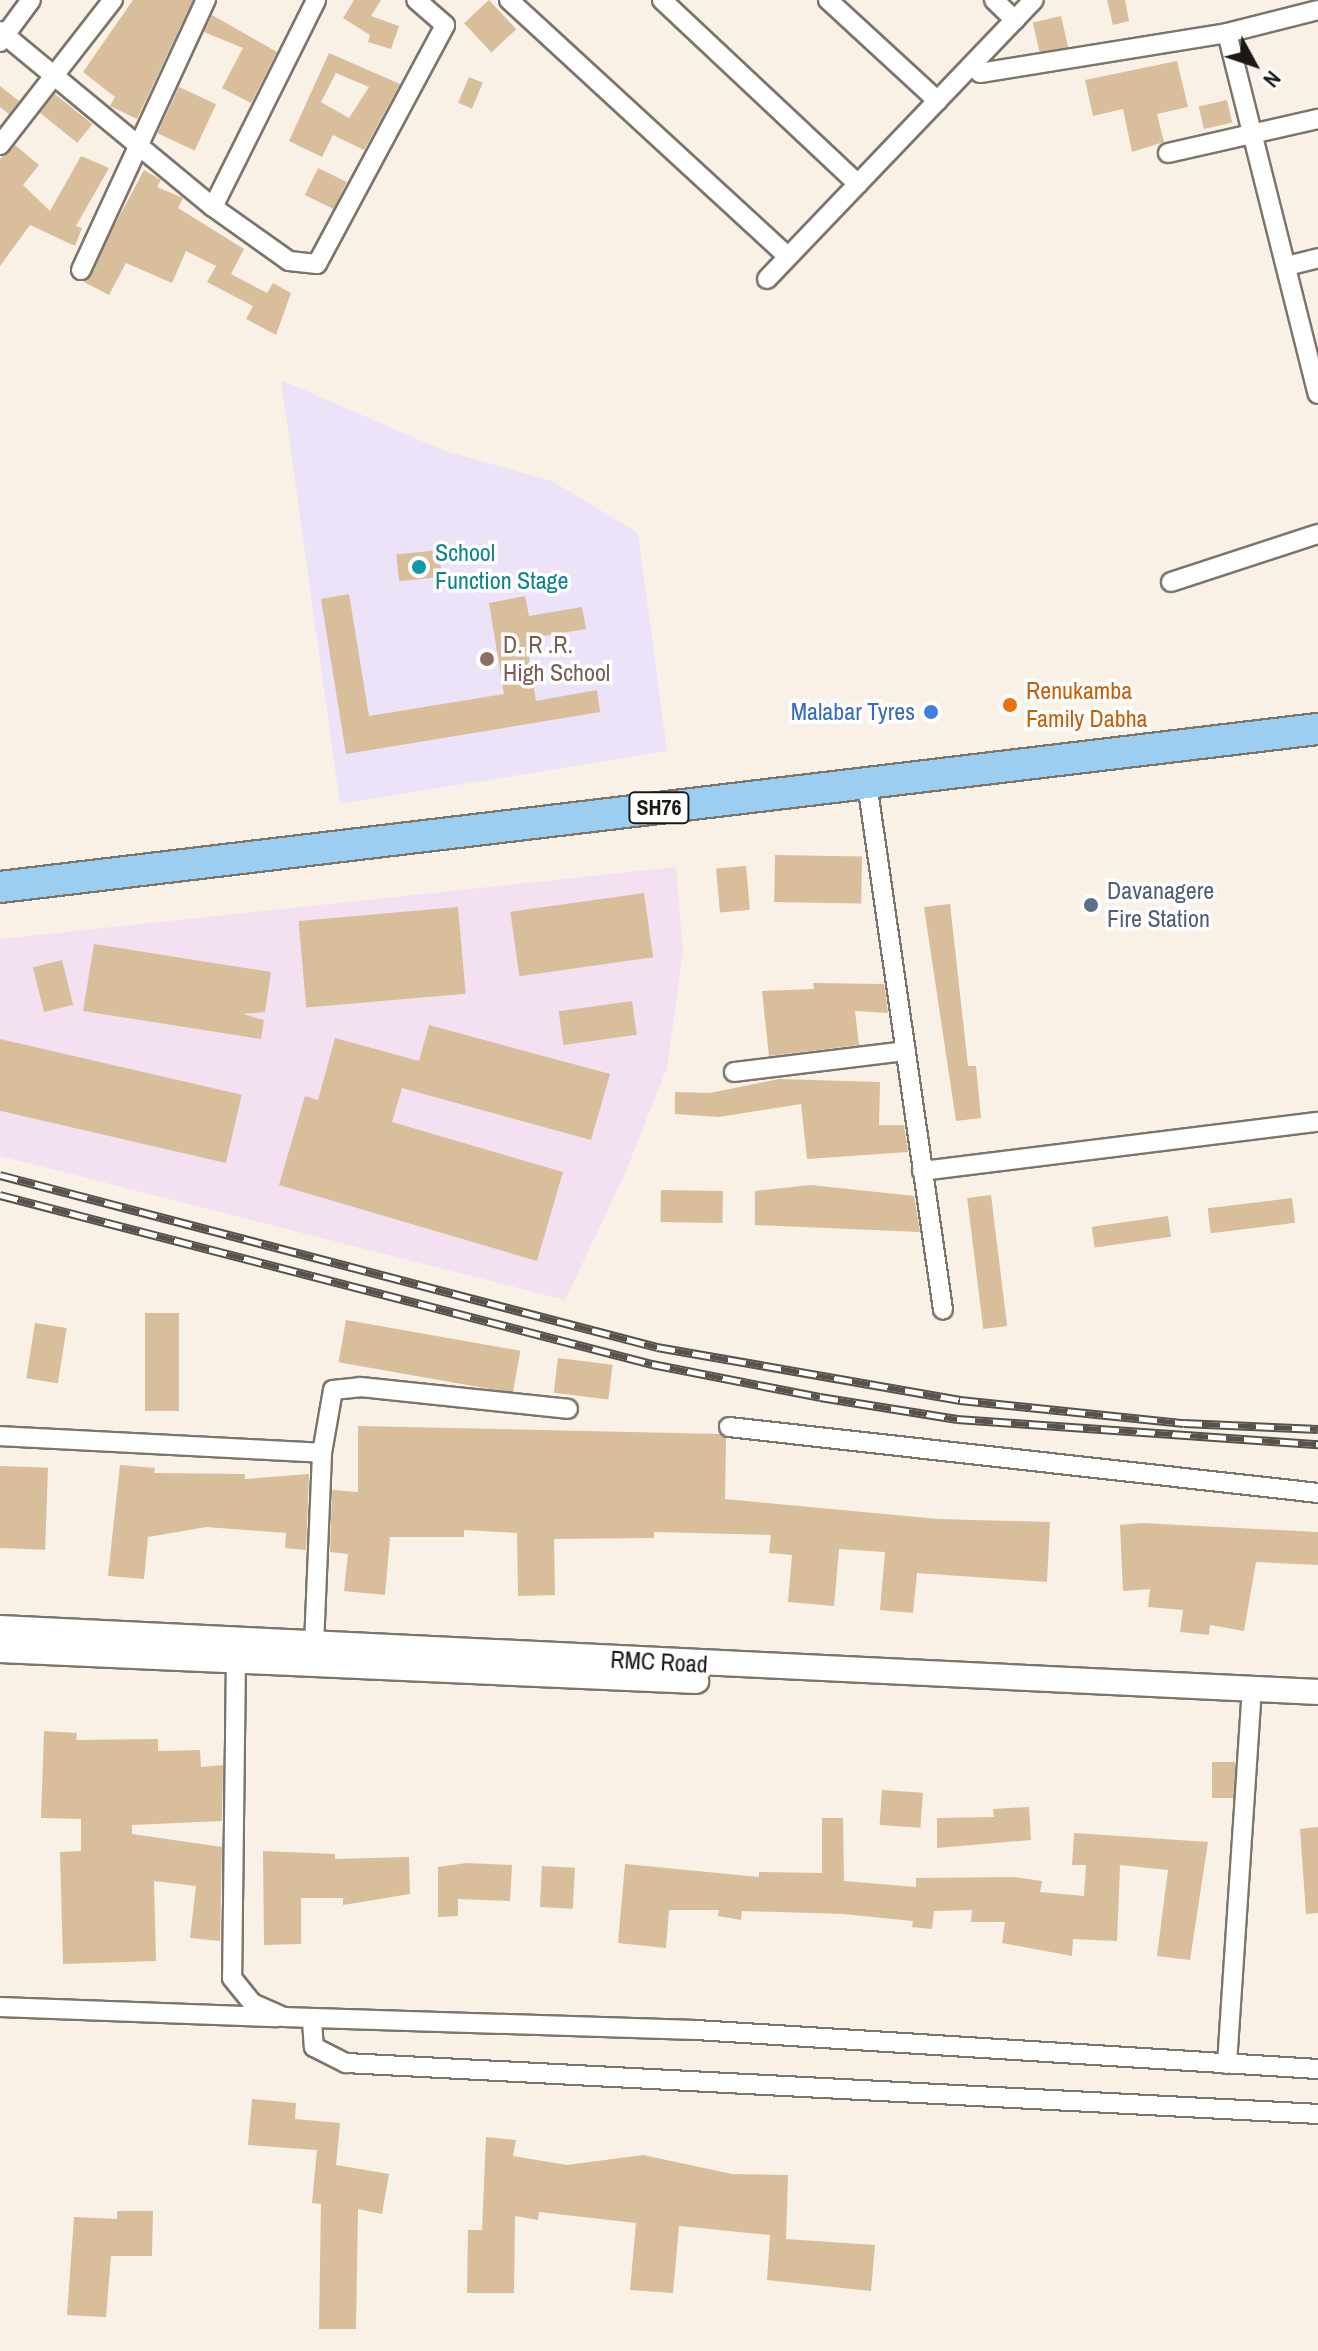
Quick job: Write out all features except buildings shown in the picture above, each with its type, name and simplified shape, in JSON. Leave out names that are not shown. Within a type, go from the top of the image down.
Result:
[{"type":"main road","name":"SH76","points":[[0,887],[1318,729]]},
{"type":"street","points":[[31,0],[2,36],[142,145],[213,207],[289,261],[317,264],[445,25],[416,0]]},
{"type":"street","points":[[0,145],[113,0]]},
{"type":"street","points":[[81,270],[142,145],[206,0]]},
{"type":"street","points":[[213,207],[316,0]]},
{"type":"street","points":[[509,0],[788,257]]},
{"type":"street","points":[[662,0],[858,184]]},
{"type":"street","points":[[828,0],[938,101]]},
{"type":"street","points":[[994,0],[1015,20]]},
{"type":"street","points":[[767,279],[1034,0]]},
{"type":"street","points":[[980,73],[1227,33],[1318,10]]},
{"type":"street","points":[[1227,33],[1255,134],[1318,394]]},
{"type":"street","points":[[1168,153],[1318,119]]},
{"type":"street","points":[[1287,266],[1318,258]]},
{"type":"street","points":[[1171,582],[1318,534]]},
{"type":"street","points":[[867,783],[943,1310]]},
{"type":"street","points":[[734,1072],[906,1051]]},
{"type":"street","points":[[922,1171],[1318,1122]]},
{"type":"street","points":[[314,1645],[322,1453],[333,1390],[360,1387],[568,1409]]},
{"type":"street","points":[[729,1427],[1318,1493]]},
{"type":"street","points":[[0,1436],[322,1453]]},
{"type":"street","name":"RMC Road","points":[[0,1628],[1318,1692]]},
{"type":"street","name":"RMC Road","points":[[0,1650],[1318,1707]]},
{"type":"street","points":[[236,1658],[232,1978],[252,2003],[283,2017]]},
{"type":"street","points":[[1227,2064],[1251,1703]]},
{"type":"street","points":[[0,2007],[283,2017],[312,2021],[696,2030],[1318,2069]]},
{"type":"street","points":[[312,2021],[314,2047],[346,2063],[1318,2114]]},
{"type":"shaded area","name":"D. R .R. High School","points":[[281,380],[445,451],[552,481],[638,533],[667,751],[340,804]]},
{"type":"shaded area","points":[[676,867],[683,951],[667,1068],[624,1176],[565,1300],[0,1156],[0,939]]},
{"type":"railway","points":[[0,1175],[657,1347],[960,1400],[1184,1423],[1318,1429]]},
{"type":"railway","points":[[0,1195],[652,1364],[820,1397],[957,1419],[1318,1444]]},
{"type":"place","name":"School Function Stage","points":[[419,567]]},
{"type":"place","name":"D. R .R. High School","points":[[487,659]]},
{"type":"place","name":"Renukamba Family Dabha","points":[[1010,705]]},
{"type":"place","name":"Malabar Tyres","points":[[931,712]]},
{"type":"place","name":"Davanagere Fire Station","points":[[1091,905]]}]
